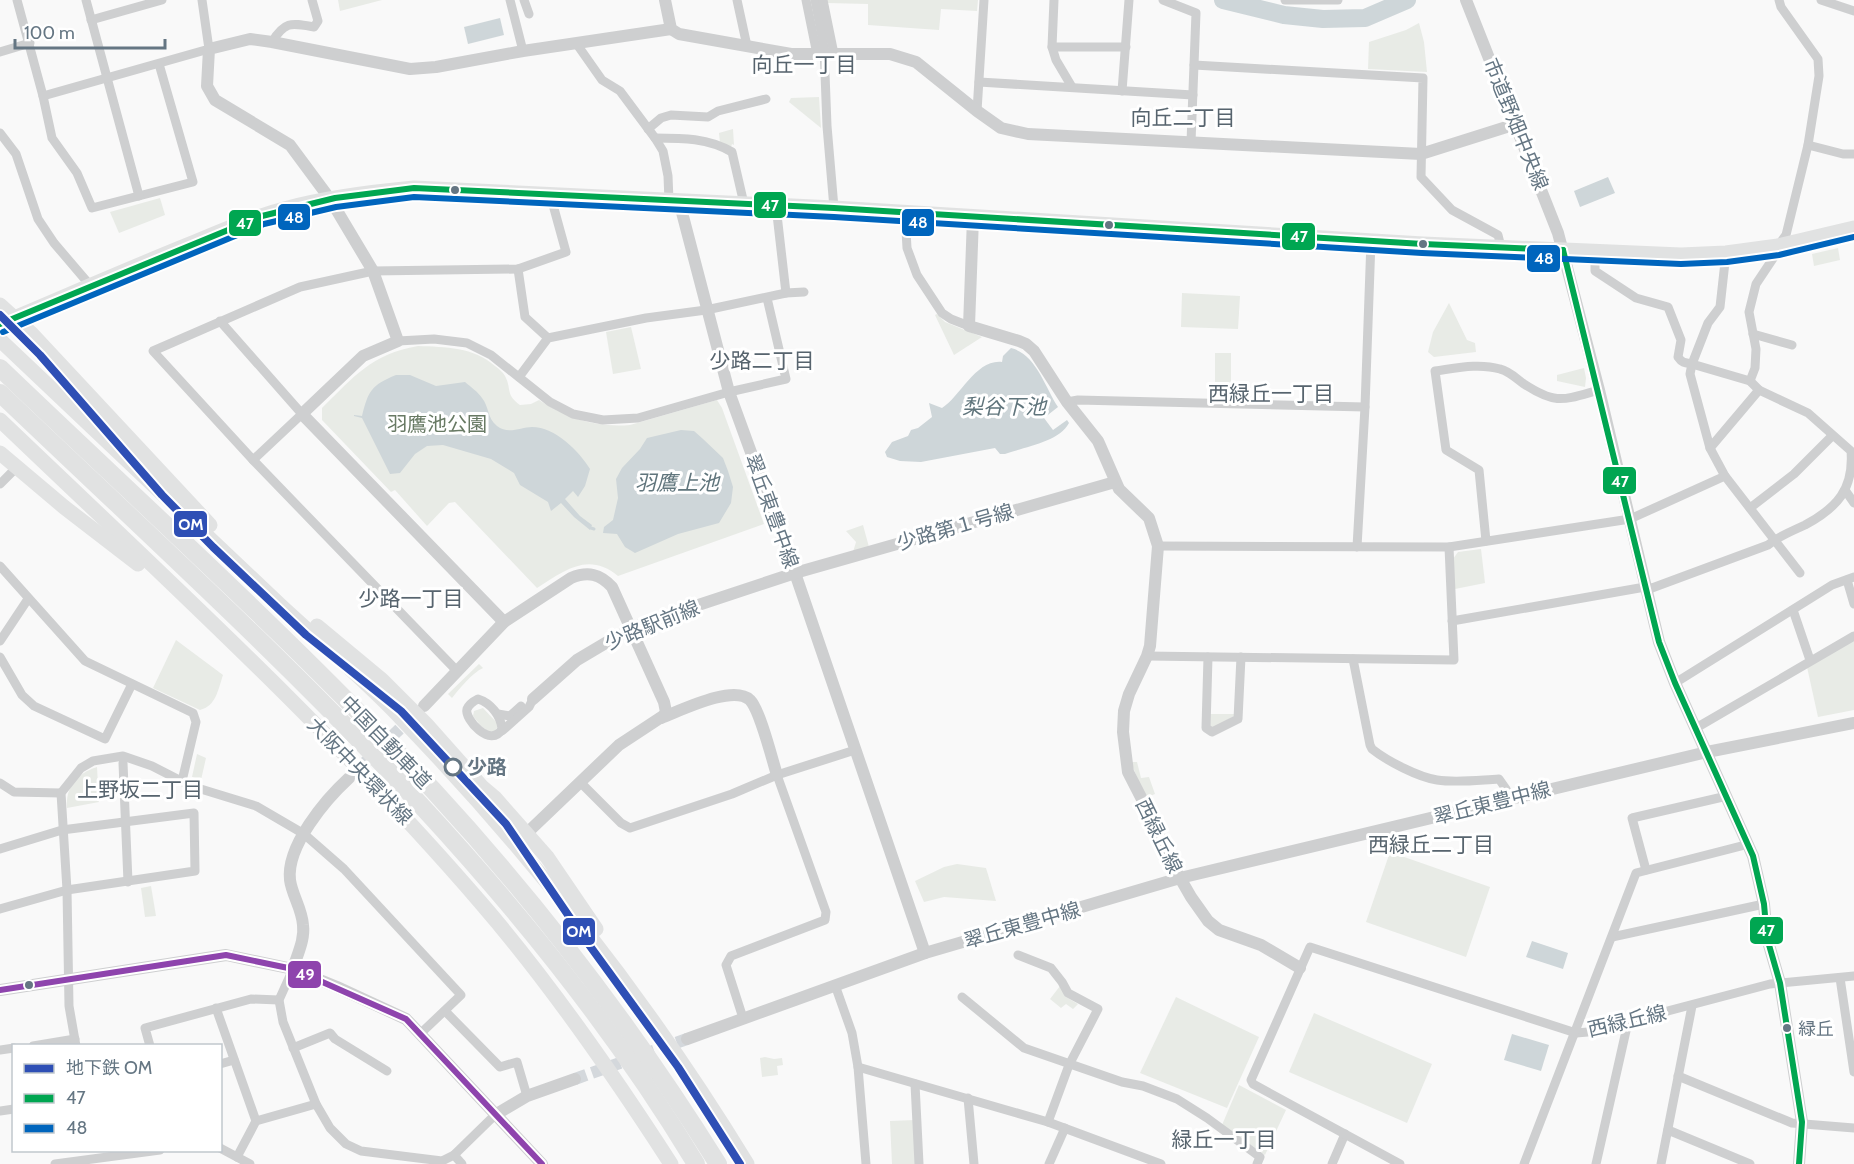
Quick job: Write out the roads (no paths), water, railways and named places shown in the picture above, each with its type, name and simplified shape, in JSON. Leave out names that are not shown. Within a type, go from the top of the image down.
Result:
[{"type":"highway","name":"中国自動車道","points":[[0,368],[331,685],[434,791],[513,881],[598,988],[657,1070],[718,1164]]},
{"type":"highway","name":"中国自動車道","points":[[0,393],[285,666],[356,736],[450,835],[504,898],[586,1002],[696,1164]]},
{"type":"main road","points":[[7,321],[89,284],[251,219],[330,199],[414,188],[834,208],[1371,241],[1681,255],[1726,253],[1778,246],[1854,228]]},
{"type":"main road","points":[[0,305],[7,321],[32,334],[204,518],[258,583]]},
{"type":"main road","points":[[0,340],[399,715],[493,818],[575,917],[681,1060],[747,1164]]},
{"type":"main road","name":"大阪中央環状線","points":[[0,420],[368,777],[483,904],[587,1039],[671,1164]]},
{"type":"main road","points":[[0,453],[64,507],[200,612]]},
{"type":"main road","points":[[283,607],[316,625],[382,680],[422,719],[469,773],[527,833],[547,857],[616,954],[638,989],[658,1029]]},
{"type":"street","points":[[17,0],[30,43],[52,138],[77,173],[92,208],[193,182],[159,64]]},
{"type":"street","points":[[86,0],[139,196]]},
{"type":"street","points":[[123,0],[124,11]]},
{"type":"street","points":[[91,20],[162,0]]},
{"type":"street","points":[[202,0],[209,49],[207,86],[214,100],[290,145],[330,199],[373,271],[398,341]]},
{"type":"street","points":[[272,42],[280,29],[295,24],[314,27],[318,21],[312,0]]},
{"type":"street","points":[[510,0],[523,51]]},
{"type":"street","points":[[524,0],[529,14]]},
{"type":"street","points":[[665,0],[671,29]]},
{"type":"street","points":[[737,0],[747,46]]},
{"type":"street","points":[[806,0],[817,54]]},
{"type":"street","points":[[814,0],[825,47],[827,126],[834,208]]},
{"type":"street","points":[[823,0],[834,54]]},
{"type":"street","points":[[977,111],[984,0]]},
{"type":"street","points":[[1054,0],[1052,47],[1056,60],[1072,87]]},
{"type":"street","points":[[1122,91],[1129,0]]},
{"type":"street","points":[[1163,0],[1196,13],[1191,142]]},
{"type":"street","points":[[1285,0],[1338,0]]},
{"type":"street","name":"市道野畑中央線","points":[[1466,0],[1563,250],[1659,642],[1675,683],[1749,844],[1764,904],[1767,938],[1780,983],[1802,1122],[1799,1164]]},
{"type":"street","points":[[1750,381],[1756,358],[1749,312],[1756,284],[1786,235],[1808,145],[1820,76],[1818,59],[1781,7],[1779,0]]},
{"type":"street","points":[[1821,0],[1854,11]]},
{"type":"street","points":[[43,96],[250,39],[410,69],[436,67],[523,51],[671,29],[679,34],[791,54],[890,54],[916,62],[1001,128],[1028,134],[1421,154],[1516,124]]},
{"type":"street","points":[[0,52],[30,43]]},
{"type":"street","points":[[576,43],[602,80],[620,91],[655,138],[663,152],[674,201]]},
{"type":"street","points":[[1052,47],[1126,47]]},
{"type":"street","points":[[1194,65],[1423,78],[1421,177],[1452,210],[1498,235],[1501,247]]},
{"type":"street","points":[[979,82],[1193,95]]},
{"type":"street","points":[[648,129],[661,118],[671,115],[708,117],[718,111],[766,99]]},
{"type":"street","points":[[0,133],[16,154],[38,219],[54,243],[89,284]]},
{"type":"street","points":[[655,138],[694,138],[732,152],[744,204]]},
{"type":"street","points":[[1808,145],[1843,154],[1854,154]]},
{"type":"street","points":[[458,672],[253,460],[153,351],[300,287],[373,271],[518,269],[567,252],[550,194]]},
{"type":"street","name":"翠丘東豊中線","points":[[674,201],[729,392],[795,573],[925,953]]},
{"type":"street","points":[[776,206],[786,292]]},
{"type":"street","points":[[906,213],[907,248],[911,264],[917,275],[942,313],[969,326],[973,218]]},
{"type":"street","points":[[1356,547],[1365,407],[1371,241]]},
{"type":"street","points":[[1452,621],[1645,587],[1652,588],[1768,545],[1775,539],[1807,524],[1841,499],[1845,490],[1853,467],[1852,450],[1832,436],[1808,413],[1759,390],[1750,381],[1692,363],[1685,363],[1678,357],[1681,340],[1668,307],[1636,298],[1595,271],[1590,251]]},
{"type":"street","points":[[1726,253],[1720,307],[1708,323],[1690,374],[1710,448],[1725,476],[1800,573]]},
{"type":"street","points":[[518,269],[525,317],[548,339]]},
{"type":"street","points":[[519,377],[548,339],[646,318],[706,310],[767,298],[786,292],[804,292]]},
{"type":"street","points":[[253,460],[363,356],[398,341],[434,339],[467,343],[491,355],[550,402],[573,414],[603,420],[638,418],[729,392],[786,379],[767,298]]},
{"type":"street","points":[[220,321],[302,414],[504,622]]},
{"type":"street","name":"西緑丘線","points":[[969,326],[1019,341],[1030,347],[1067,402],[1098,441],[1115,482],[1124,495],[1149,518],[1158,546],[1151,638],[1148,656],[1126,702],[1123,720],[1125,758],[1131,781],[1180,878],[1208,921],[1219,930],[1261,945],[1300,968],[1310,947],[1576,1033],[1588,1032],[1780,983],[1854,976]]},
{"type":"street","points":[[1753,334],[1792,345]]},
{"type":"street","points":[[1486,541],[1479,470],[1446,450],[1435,371],[1480,365],[1502,369],[1550,399],[1567,399],[1599,390]]},
{"type":"street","points":[[1710,448],[1759,390]]},
{"type":"street","points":[[1067,402],[1078,400],[1365,407]]},
{"type":"street","points":[[1750,508],[1794,474],[1832,436]]},
{"type":"street","points":[[0,484],[16,468]]},
{"type":"street","points":[[1158,546],[1449,547],[1630,519],[1725,476]]},
{"type":"street","name":"少路第１号線","points":[[795,573],[1115,482]]},
{"type":"street","points":[[1845,490],[1854,503]]},
{"type":"street","points":[[1148,656],[1454,660],[1449,547]]},
{"type":"street","points":[[0,566],[85,661],[193,713],[196,722],[182,781]]},
{"type":"street","name":"少路駅前線","points":[[502,731],[529,707],[533,699],[565,669],[632,629],[795,573]]},
{"type":"street","points":[[424,706],[504,622],[571,578],[589,574],[601,577],[612,587],[666,706],[664,714],[619,745],[527,833]]},
{"type":"street","points":[[1675,683],[1832,585],[1851,579],[1854,604]]},
{"type":"street","points":[[0,641],[28,599]]},
{"type":"street","points":[[1792,610],[1810,660]]},
{"type":"street","points":[[1696,728],[1854,636]]},
{"type":"street","points":[[0,657],[22,695],[34,706],[105,739],[132,684]]},
{"type":"street","points":[[1208,657],[1206,728],[1212,732],[1238,719],[1241,657]]},
{"type":"street","points":[[1353,659],[1372,748],[1404,767],[1429,778],[1460,781],[1499,779],[1510,798]]},
{"type":"street","points":[[660,718],[729,694],[745,697],[754,705],[826,912],[825,920],[730,956],[726,965],[743,1018]]},
{"type":"street","points":[[480,699],[498,714],[502,731],[495,736],[486,735],[470,719],[467,709],[473,702],[480,699]]},
{"type":"street","points":[[498,714],[510,716],[533,699]]},
{"type":"street","name":"翠丘東豊中線","points":[[687,1039],[925,953],[1180,878],[1707,752],[1854,723]]},
{"type":"street","points":[[580,782],[621,823],[630,828],[732,794],[777,775],[855,750]]},
{"type":"street","points":[[54,1044],[75,1042],[69,1006],[68,890],[61,793],[81,768],[93,761],[123,756],[152,766],[191,786],[256,806],[304,834],[344,869],[462,995],[420,1034]]},
{"type":"street","points":[[123,763],[128,882]]},
{"type":"street","points":[[349,778],[320,808],[294,856],[290,879],[303,924],[302,944],[279,1000],[283,1022],[293,1048],[316,1104],[330,1128],[346,1144],[361,1151],[442,1161],[454,1155],[495,1115],[527,1096],[575,1079]]},
{"type":"street","points":[[0,784],[14,792],[61,793]]},
{"type":"street","points":[[1646,870],[1632,818],[1727,796]]},
{"type":"street","points":[[0,849],[62,830],[194,813],[195,871],[68,890],[0,909]]},
{"type":"street","points":[[1524,1164],[1636,873],[1749,844]]},
{"type":"street","points":[[1612,936],[1764,904]]},
{"type":"street","points":[[0,990],[226,955],[292,969],[406,1019],[542,1164]]},
{"type":"street","points":[[1018,955],[1051,968],[1068,993],[1098,1009],[1069,1065],[1048,1122]]},
{"type":"street","points":[[1300,968],[1251,1080],[1253,1084],[1400,1164]]},
{"type":"street","points":[[1840,978],[1854,1072]]},
{"type":"street","points":[[835,985],[852,1033],[858,1067],[866,1164]]},
{"type":"street","points":[[962,997],[1024,1048],[1069,1065],[1122,1082],[1143,1086],[1177,1099],[1260,1157],[1257,1164]]},
{"type":"street","points":[[149,1044],[145,1028],[251,999],[279,1000]]},
{"type":"street","points":[[1661,1164],[1692,1006]]},
{"type":"street","points":[[216,1008],[256,1121]]},
{"type":"street","points":[[445,1011],[500,1067],[517,1062],[527,1096]]},
{"type":"street","points":[[1596,1164],[1628,1022]]},
{"type":"street","points":[[293,1048],[330,1033],[335,1039],[387,1071]]},
{"type":"street","points":[[222,1063],[234,1060]]},
{"type":"street","points":[[858,1067],[1048,1122],[1161,1164]]},
{"type":"street","points":[[1678,1076],[1792,1123],[1802,1122],[1854,1128]]},
{"type":"street","points":[[915,1084],[919,1164]]},
{"type":"street","points":[[968,1098],[974,1164]]},
{"type":"street","points":[[237,1156],[256,1121],[316,1104]]},
{"type":"street","points":[[1049,1164],[1065,1128]]},
{"type":"street","points":[[1668,1130],[1750,1164]]},
{"type":"street","points":[[1332,1164],[1345,1134]]},
{"type":"street","points":[[222,1149],[250,1164]]},
{"type":"street","points":[[55,1164],[144,1152]]},
{"type":"street","points":[[1129,1164],[1134,1153]]},
{"type":"street","points":[[454,1155],[462,1164]]},
{"type":"water","points":[[500,18],[504,35],[468,44],[464,27]]},
{"type":"water","points":[[1608,177],[1615,193],[1580,207],[1574,191]]},
{"type":"water","name":"梨谷下池","points":[[1011,348],[1027,357],[1039,372],[1058,407],[1044,418],[1053,430],[1067,420],[1069,423],[1064,430],[1049,439],[1005,454],[1000,454],[995,448],[921,462],[900,461],[887,457],[885,452],[892,442],[908,436],[911,430],[918,428],[932,417],[929,403],[942,408],[984,366],[1002,362],[1003,356]]},
{"type":"water","points":[[396,375],[410,375],[436,386],[465,382],[480,396],[491,419],[501,429],[541,428],[566,441],[590,469],[585,486],[578,497],[573,491],[565,499],[580,516],[592,525],[590,530],[561,503],[551,511],[548,502],[520,485],[514,473],[491,459],[443,445],[427,446],[415,454],[400,473],[390,474],[362,418],[354,415],[362,416],[372,390],[381,382]]},
{"type":"water","name":"羽鷹上池","points":[[681,430],[694,431],[723,458],[733,487],[731,503],[719,523],[678,534],[635,553],[625,547],[617,534],[603,533],[604,527],[613,520],[618,498],[616,479],[622,468],[647,438]]},
{"type":"water","points":[[1532,941],[1568,953],[1563,969],[1526,957]]},
{"type":"water","points":[[1512,1034],[1549,1045],[1541,1071],[1504,1060]]},
{"type":"waterway","points":[[1223,0],[1284,15],[1323,19],[1365,18],[1407,0]]},
{"type":"tunnel","points":[[352,775],[411,718]]},
{"type":"tunnel","points":[[575,1079],[687,1039]]},
{"type":"metro line","name":"OM","points":[[0,315],[40,355],[162,495],[213,547],[306,635],[401,711],[506,824],[579,931],[678,1067],[740,1164]]},
{"type":"place","name":"少路","points":[[453,767]]},
{"type":"place","name":"緑丘","points":[[1787,1028]]},
{"type":"district","name":"向丘一丁目","points":[[804,65]]},
{"type":"district","name":"向丘二丁目","points":[[1183,118]]},
{"type":"district","name":"少路二丁目","points":[[762,361]]},
{"type":"district","name":"西緑丘一丁目","points":[[1271,394]]},
{"type":"district","name":"少路一丁目","points":[[411,599]]},
{"type":"district","name":"上野坂二丁目","points":[[140,790]]},
{"type":"district","name":"西緑丘二丁目","points":[[1431,845]]},
{"type":"district","name":"緑丘一丁目","points":[[1224,1140]]},
{"type":"park label","name":"羽鷹池公園","points":[[437,424]]}]
